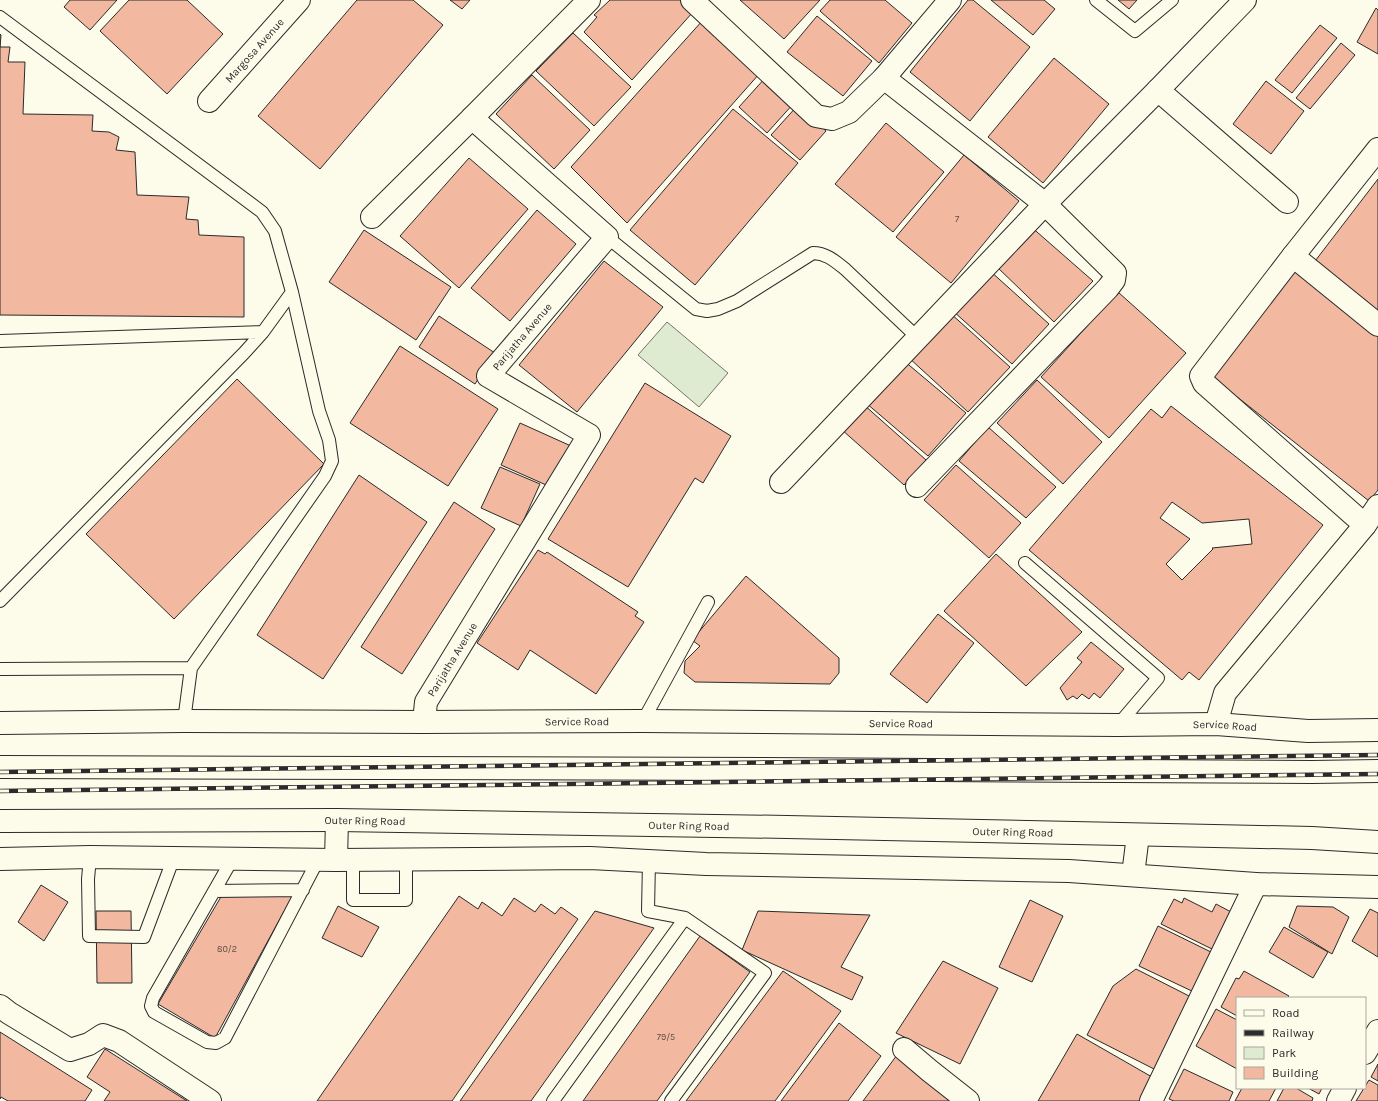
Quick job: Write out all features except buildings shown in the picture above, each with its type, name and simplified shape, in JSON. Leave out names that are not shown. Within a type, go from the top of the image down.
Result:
[{"type":"main road","name":"Margosa Avenue","points":[[209,101],[300,0]]},
{"type":"main road","points":[[372,217],[589,0]]},
{"type":"main road","points":[[692,0],[816,116],[832,119],[849,112],[884,78],[950,0]]},
{"type":"main road","points":[[781,482],[1044,204],[1245,0]]},
{"type":"main road","points":[[884,78],[1044,204],[1115,273],[1114,280],[1108,288],[916,486]]},
{"type":"main road","points":[[1158,90],[1287,202]]},
{"type":"main road","points":[[472,118],[607,237]]},
{"type":"main road","points":[[1365,524],[1210,388],[1201,376],[1293,256],[1378,149]]},
{"type":"main road","name":"Parijatha Avenue","points":[[424,722],[426,702],[589,435],[488,376],[607,237]]},
{"type":"main road","points":[[1293,256],[1378,325]]},
{"type":"main road","points":[[1216,724],[1225,693],[1365,524],[1378,506]]},
{"type":"main road","name":"Service Road","points":[[0,724],[184,721],[643,721],[1118,725],[1216,724],[1308,731],[1378,730]]},
{"type":"main road","points":[[0,767],[1296,772],[1378,771]]},
{"type":"main road","points":[[336,860],[337,820]]},
{"type":"main road","name":"Outer Ring Road","points":[[0,821],[337,820],[787,827],[1312,838],[1376,841]]},
{"type":"main road","points":[[1133,875],[1138,835]]},
{"type":"main road","points":[[0,859],[90,857],[336,860],[590,858],[706,864],[1069,871],[1256,884],[1378,887]]},
{"type":"main road","points":[[1151,1101],[1256,884]]},
{"type":"main road","points":[[0,1006],[8,1013],[70,1050],[89,1044],[103,1035],[119,1041],[210,1101]]},
{"type":"main road","points":[[1366,1052],[1378,1030]]},
{"type":"main road","points":[[904,1049],[968,1101]]},
{"type":"main road","points":[[1338,1101],[1345,1089]]},
{"type":"lane","points":[[1096,0],[1135,31],[1172,0]]},
{"type":"lane","points":[[0,17],[262,212],[275,231],[292,292],[319,411],[329,440],[332,461],[325,476],[191,668],[184,721]]},
{"type":"lane","points":[[607,237],[696,309],[707,311],[718,309],[736,300],[813,253],[820,253],[845,269],[918,338]]},
{"type":"lane","points":[[0,601],[244,353],[263,332],[292,292]]},
{"type":"lane","points":[[0,341],[263,332]]},
{"type":"lane","points":[[1025,563],[1158,678],[1118,725]]},
{"type":"lane","points":[[643,721],[708,602]]},
{"type":"lane","points":[[0,669],[191,668]]},
{"type":"lane","points":[[90,857],[88,879],[88,936],[144,937],[174,857]]},
{"type":"lane","points":[[233,858],[153,998],[151,1006],[154,1012],[207,1042],[216,1043],[225,1038],[303,890],[336,860],[353,900],[406,900],[406,860]]},
{"type":"lane","points":[[649,861],[648,911],[685,918],[765,973],[671,1101]]},
{"type":"lane","points":[[214,891],[303,890]]},
{"type":"lane","points":[[553,1101],[685,918]]},
{"type":"green space","points":[[667,322],[728,373],[699,407],[638,355]]},
{"type":"railway","points":[[0,772],[1378,755]]},
{"type":"railway","points":[[0,791],[1378,774]]}]
